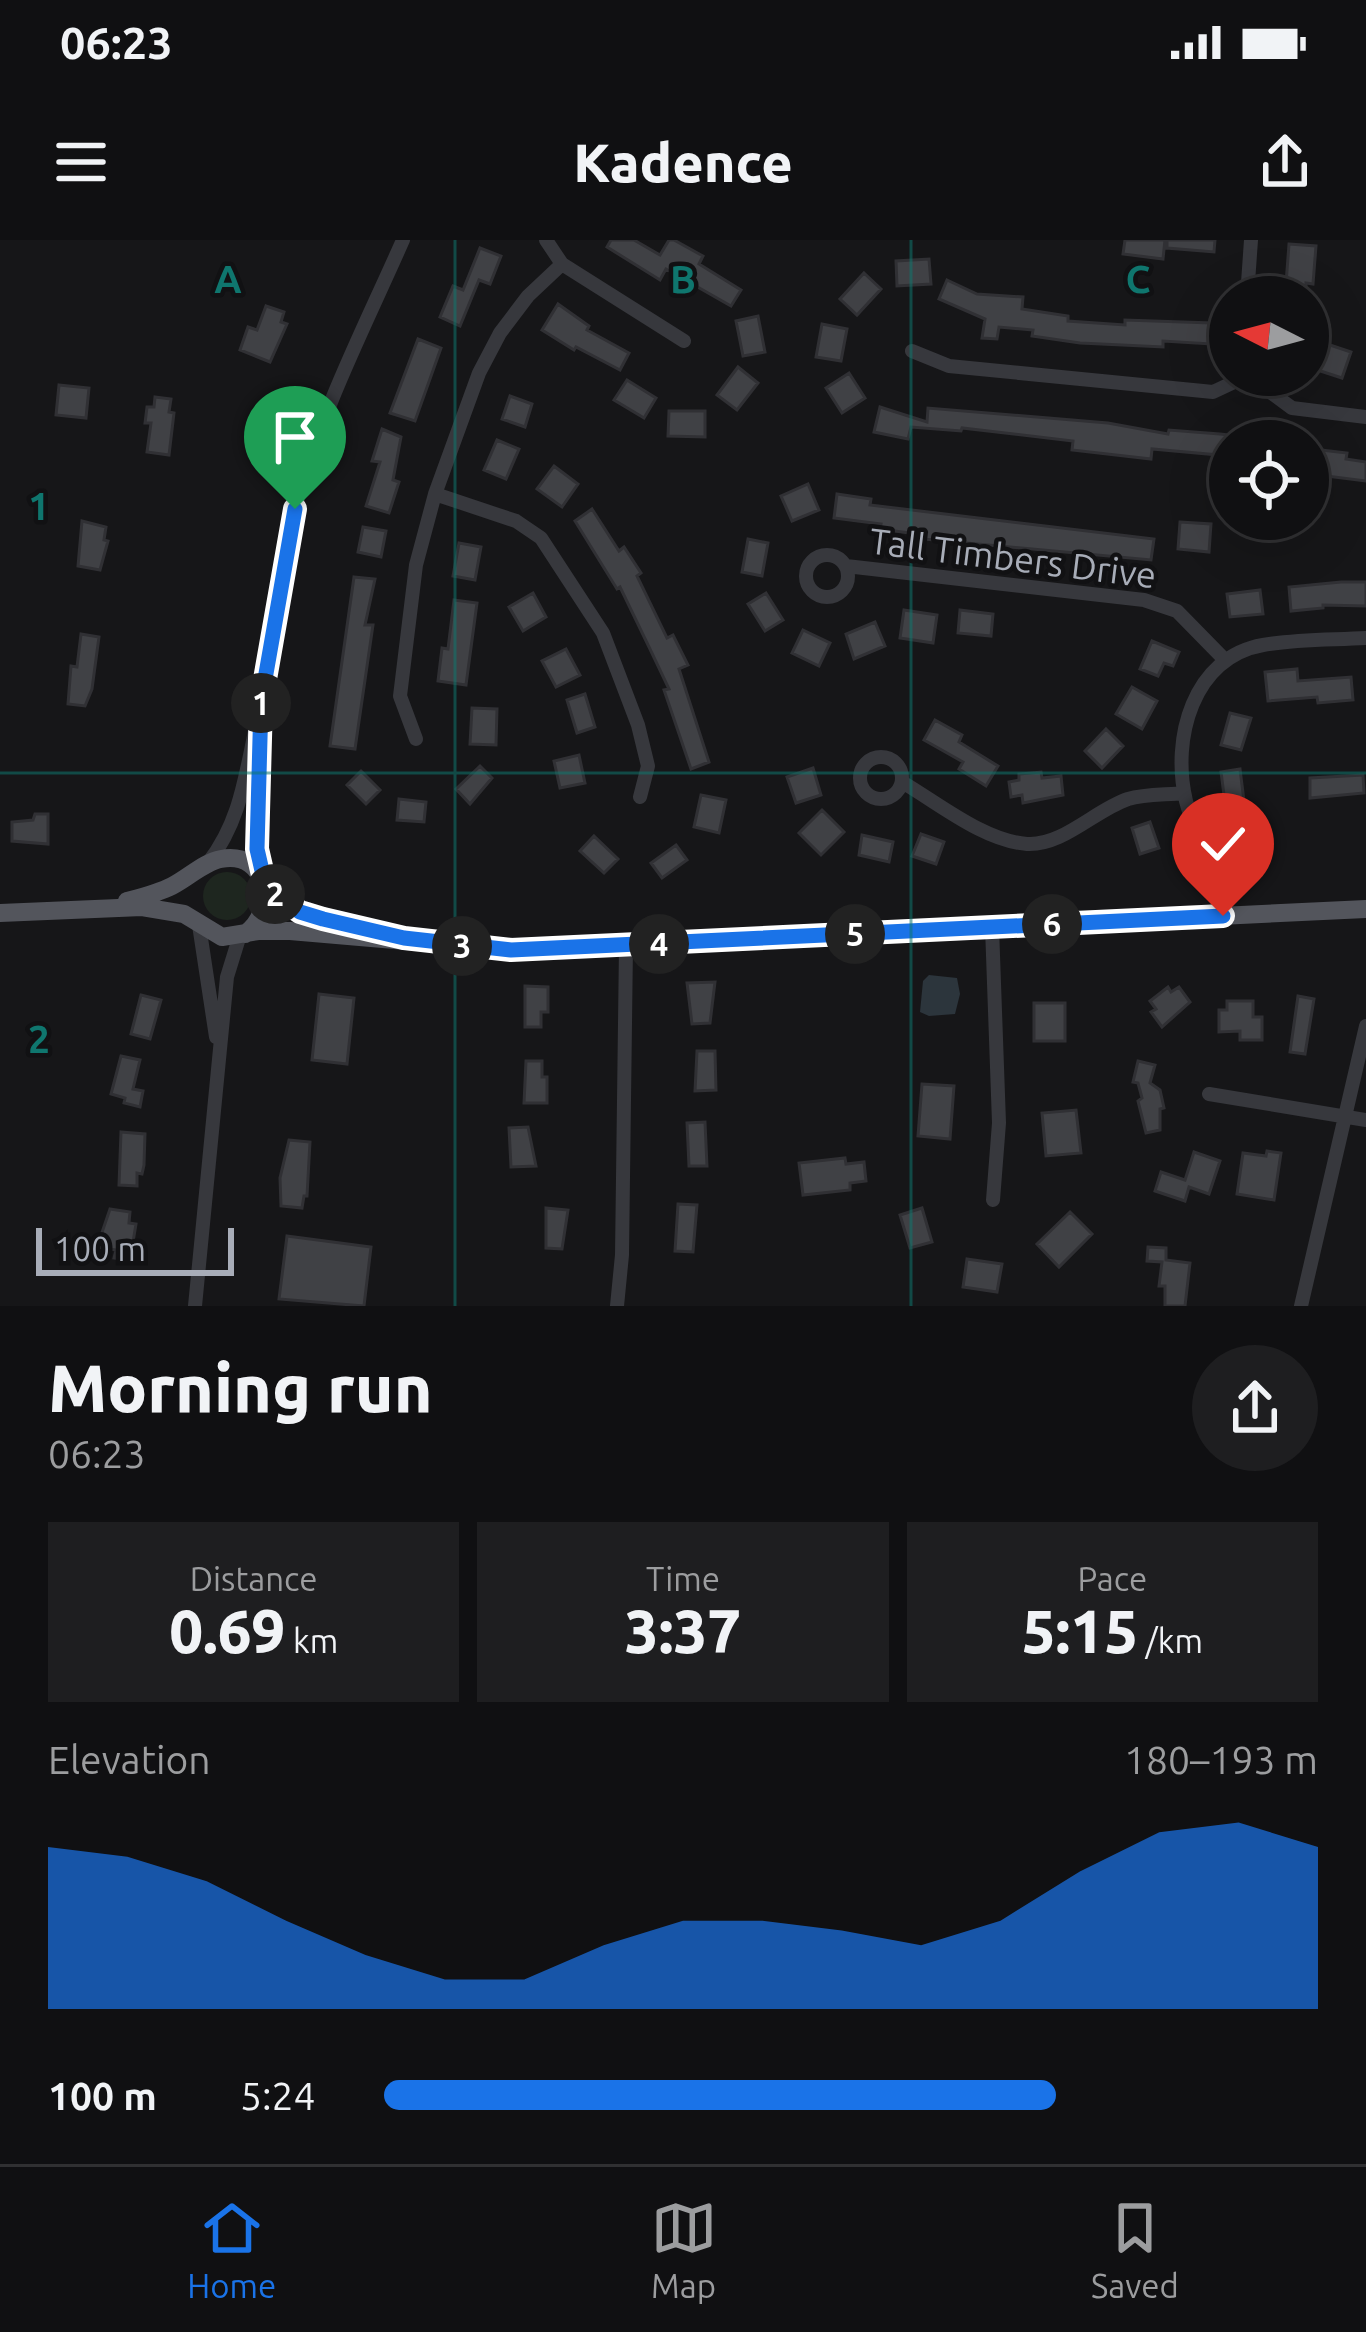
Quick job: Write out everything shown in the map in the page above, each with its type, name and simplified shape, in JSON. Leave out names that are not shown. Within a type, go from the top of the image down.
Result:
[{"type":"main road","points":[[100,908],[162,890],[203,867],[234,858],[256,871],[265,885],[300,912],[404,938]]},
{"type":"main road","points":[[196,922],[188,896],[203,867]]},
{"type":"main road","points":[[242,934],[261,918],[265,885]]},
{"type":"main road","points":[[0,913],[142,907],[196,922],[222,937],[290,932],[511,950],[1366,909]]},
{"type":"street","points":[[203,867],[236,818],[288,536],[303,480],[334,395],[403,240]]},
{"type":"street","points":[[546,240],[562,264],[684,340]]},
{"type":"street","points":[[1248,276],[1251,240]]},
{"type":"street","points":[[416,739],[400,696],[416,565],[435,494],[479,373],[500,333],[528,296],[562,264]]},
{"type":"street","points":[[912,351],[949,366],[1209,392]]},
{"type":"street","points":[[1276,396],[1292,408],[1366,417]]},
{"type":"street","points":[[435,494],[516,520],[542,538],[603,633],[624,688],[648,766],[640,797]]},
{"type":"street","name":"Tall Timbers Drive","points":[[846,566],[1144,600],[1177,611],[1224,659]]},
{"type":"street","points":[[1223,916],[1215,872],[1184,793],[1181,754],[1186,714],[1224,659],[1261,645],[1366,638]]},
{"type":"street","points":[[261,702],[257,849],[265,885]]},
{"type":"street","points":[[902,782],[989,832],[1024,844],[1059,837],[1097,812],[1133,797],[1184,793]]},
{"type":"street","points":[[196,922],[219,1059]]},
{"type":"street","points":[[992,927],[999,1124],[993,1200]]},
{"type":"street","points":[[195,1306],[226,977],[242,934]]},
{"type":"street","points":[[617,1306],[622,1255],[626,946]]},
{"type":"street","points":[[1301,1306],[1366,1026]]},
{"type":"street","points":[[1209,1094],[1366,1120]]},
{"type":"shaded area","points":[[227,872],[244,879],[251,896],[244,913],[227,920],[210,913],[203,896],[210,879]]},
{"type":"shaded area","points":[[929,975],[957,978],[960,994],[955,1014],[920,1012],[923,981]]},
{"type":"building","points":[[611,240],[634,240],[660,255],[669,240],[674,240],[703,256],[699,264],[741,290],[731,306],[666,269],[660,280],[607,247]]},
{"type":"building","points":[[1125,240],[1165,240],[1163,259],[1123,254]]},
{"type":"building","points":[[1167,240],[1215,240],[1214,252],[1167,248]]},
{"type":"building","points":[[1289,244],[1316,246],[1314,276],[1287,276]]},
{"type":"building","points":[[480,248],[501,256],[490,284],[479,280],[460,326],[440,317],[453,286],[463,290]]},
{"type":"building","points":[[929,259],[931,284],[897,286],[896,261]]},
{"type":"building","points":[[864,273],[881,289],[857,315],[840,299]]},
{"type":"building","points":[[947,280],[977,294],[1023,297],[1022,309],[1068,316],[1068,321],[1209,323],[1209,344],[1080,343],[1032,336],[1033,330],[999,327],[997,339],[982,338],[985,319],[939,299]]},
{"type":"building","points":[[558,304],[589,326],[587,330],[629,353],[620,370],[542,330]]},
{"type":"building","points":[[266,306],[284,312],[281,322],[287,324],[270,362],[240,350],[248,327],[257,330]]},
{"type":"building","points":[[758,316],[765,352],[743,356],[736,321]]},
{"type":"building","points":[[822,324],[847,329],[841,361],[816,357]]},
{"type":"building","points":[[418,339],[441,348],[415,421],[390,413]]},
{"type":"building","points":[[1329,345],[1351,352],[1342,378],[1329,374]]},
{"type":"building","points":[[738,367],[758,383],[737,410],[717,395]]},
{"type":"building","points":[[849,373],[865,398],[842,413],[826,388]]},
{"type":"building","points":[[627,380],[656,398],[644,418],[614,400]]},
{"type":"building","points":[[59,385],[89,388],[86,418],[56,415]]},
{"type":"building","points":[[510,396],[532,404],[525,427],[502,419]]},
{"type":"building","points":[[155,397],[171,399],[169,455],[147,452],[151,423],[145,423],[147,407],[154,407]]},
{"type":"building","points":[[880,407],[927,422],[928,408],[1108,423],[1168,434],[1169,430],[1209,433],[1209,454],[1152,449],[1151,459],[1072,450],[1073,441],[962,428],[911,427],[908,439],[874,432]]},
{"type":"building","points":[[669,411],[705,411],[705,437],[668,436]]},
{"type":"building","points":[[382,429],[401,437],[393,480],[399,482],[389,513],[366,506],[380,462],[372,461]]},
{"type":"building","points":[[497,440],[519,449],[506,479],[484,470]]},
{"type":"building","points":[[1329,451],[1366,462],[1366,481],[1329,476]]},
{"type":"building","points":[[554,466],[578,484],[562,507],[537,489]]},
{"type":"building","points":[[808,484],[819,510],[792,521],[781,496]]},
{"type":"building","points":[[837,494],[871,499],[870,505],[1154,539],[1151,560],[923,539],[924,535],[880,529],[881,524],[834,518]]},
{"type":"building","points":[[592,509],[619,551],[624,547],[641,573],[637,576],[667,638],[673,635],[688,665],[679,669],[709,762],[691,769],[664,690],[669,689],[620,587],[617,589],[575,521]]},
{"type":"building","points":[[82,521],[106,527],[104,540],[108,541],[100,570],[78,566]]},
{"type":"building","points":[[1180,522],[1209,524],[1209,552],[1178,549]]},
{"type":"building","points":[[363,527],[386,531],[381,557],[358,552]]},
{"type":"building","points":[[748,539],[768,543],[762,576],[742,572]]},
{"type":"building","points":[[459,543],[481,547],[475,580],[453,576]]},
{"type":"building","points":[[354,577],[375,579],[365,625],[373,625],[355,749],[330,746]]},
{"type":"building","points":[[1366,582],[1366,606],[1323,605],[1291,611],[1289,587]]},
{"type":"building","points":[[1260,590],[1263,614],[1230,617],[1227,594]]},
{"type":"building","points":[[533,593],[546,617],[523,631],[509,607]]},
{"type":"building","points":[[766,593],[783,620],[765,631],[748,604]]},
{"type":"building","points":[[454,600],[477,603],[466,685],[438,681],[442,648],[448,649]]},
{"type":"building","points":[[904,610],[937,615],[933,643],[900,638]]},
{"type":"building","points":[[960,610],[993,614],[991,636],[958,633]]},
{"type":"building","points":[[875,622],[885,646],[854,659],[846,634]]},
{"type":"building","points":[[803,630],[830,643],[819,666],[792,653]]},
{"type":"building","points":[[81,634],[99,637],[85,706],[68,704],[71,666],[77,667]]},
{"type":"building","points":[[1152,641],[1179,652],[1173,666],[1164,663],[1158,676],[1140,669]]},
{"type":"building","points":[[566,649],[580,675],[556,687],[542,661]]},
{"type":"building","points":[[1297,669],[1298,681],[1351,677],[1353,700],[1268,701],[1265,672]]},
{"type":"building","points":[[1132,687],[1157,701],[1142,729],[1116,714]]},
{"type":"building","points":[[585,694],[595,727],[577,733],[567,700]]},
{"type":"building","points":[[472,708],[497,709],[496,745],[470,744]]},
{"type":"building","points":[[1230,713],[1251,718],[1241,750],[1221,745]]},
{"type":"building","points":[[935,720],[962,735],[959,742],[998,766],[986,786],[959,769],[963,762],[924,740]]},
{"type":"building","points":[[1106,729],[1123,746],[1102,768],[1085,751]]},
{"type":"building","points":[[579,755],[585,783],[560,788],[554,761]]},
{"type":"building","points":[[480,766],[492,778],[470,804],[456,789]]},
{"type":"building","points":[[813,768],[821,795],[796,803],[787,777]]},
{"type":"building","points":[[1240,769],[1244,801],[1225,803],[1221,772]]},
{"type":"building","points":[[361,771],[380,790],[366,804],[347,785]]},
{"type":"building","points":[[1041,772],[1042,778],[1061,776],[1063,795],[1023,803],[1022,795],[1011,797],[1009,782],[1019,780],[1019,774]]},
{"type":"building","points":[[1363,775],[1364,793],[1310,798],[1310,778]]},
{"type":"building","points":[[701,795],[726,800],[719,833],[694,827]]},
{"type":"building","points":[[399,799],[426,802],[424,822],[397,820]]},
{"type":"building","points":[[822,810],[844,832],[821,855],[799,833]]},
{"type":"building","points":[[35,814],[48,814],[48,844],[12,841],[12,822],[33,820]]},
{"type":"building","points":[[1253,817],[1261,842],[1242,848],[1234,822]]},
{"type":"building","points":[[1150,822],[1159,848],[1140,854],[1132,828]]},
{"type":"building","points":[[921,834],[944,842],[936,864],[912,856]]},
{"type":"building","points":[[862,835],[893,842],[889,862],[859,855]]},
{"type":"building","points":[[594,836],[618,859],[604,873],[580,851]]},
{"type":"building","points":[[676,845],[687,860],[662,878],[651,863]]},
{"type":"building","points":[[715,982],[710,1023],[692,1024],[687,983]]},
{"type":"building","points":[[525,986],[548,987],[548,1012],[541,1012],[541,1027],[525,1027]]},
{"type":"building","points":[[1168,987],[1171,992],[1179,987],[1190,1002],[1162,1027],[1151,1012],[1156,1009],[1150,1001]]},
{"type":"building","points":[[319,994],[354,998],[347,1064],[312,1060]]},
{"type":"building","points":[[141,995],[161,1000],[150,1039],[131,1034]]},
{"type":"building","points":[[1298,996],[1314,999],[1305,1054],[1290,1052]]},
{"type":"building","points":[[1227,1001],[1253,1001],[1253,1017],[1262,1017],[1262,1040],[1240,1040],[1240,1031],[1219,1032],[1219,1010],[1227,1010]]},
{"type":"building","points":[[1034,1003],[1065,1003],[1065,1041],[1034,1041]]},
{"type":"building","points":[[697,1051],[715,1051],[716,1090],[695,1091]]},
{"type":"building","points":[[121,1056],[140,1060],[133,1089],[143,1091],[140,1107],[111,1094]]},
{"type":"building","points":[[526,1061],[542,1061],[547,1103],[524,1103]]},
{"type":"building","points":[[1138,1061],[1155,1065],[1150,1083],[1160,1090],[1164,1108],[1160,1109],[1160,1130],[1146,1133],[1138,1101],[1142,1098],[1138,1083],[1133,1082]]},
{"type":"building","points":[[922,1084],[954,1086],[950,1139],[918,1136]]},
{"type":"building","points":[[1076,1110],[1081,1153],[1046,1156],[1042,1113]]},
{"type":"building","points":[[705,1122],[707,1166],[689,1166],[687,1123]]},
{"type":"building","points":[[528,1127],[536,1166],[511,1167],[509,1128]]},
{"type":"building","points":[[121,1132],[145,1134],[144,1165],[142,1174],[137,1173],[137,1186],[119,1185]]},
{"type":"building","points":[[289,1140],[310,1142],[302,1208],[281,1206],[280,1178]]},
{"type":"building","points":[[1267,1151],[1281,1153],[1274,1200],[1237,1194],[1243,1153],[1266,1156]]},
{"type":"building","points":[[1194,1152],[1220,1161],[1209,1194],[1189,1187],[1185,1201],[1155,1191],[1161,1172],[1185,1180]]},
{"type":"building","points":[[845,1158],[846,1164],[864,1162],[866,1181],[850,1183],[850,1190],[803,1195],[799,1163]]},
{"type":"building","points":[[678,1204],[697,1205],[693,1252],[675,1251]]},
{"type":"building","points":[[546,1208],[568,1210],[562,1249],[546,1248]]},
{"type":"building","points":[[922,1208],[932,1242],[910,1248],[900,1215]]},
{"type":"building","points":[[110,1209],[130,1212],[129,1223],[136,1224],[130,1260],[114,1258],[116,1250],[97,1247]]},
{"type":"building","points":[[1070,1212],[1092,1234],[1059,1267],[1037,1244]]},
{"type":"building","points":[[287,1236],[371,1247],[364,1306],[279,1299]]},
{"type":"building","points":[[1148,1247],[1166,1248],[1166,1260],[1190,1263],[1185,1306],[1165,1306],[1165,1286],[1159,1286],[1162,1262],[1147,1261]]},
{"type":"building","points":[[967,1259],[1002,1264],[997,1292],[963,1287]]},
{"type":"route","points":[[295,509],[261,702],[257,849],[266,888],[300,912],[404,938],[511,950],[1223,916]]}]
